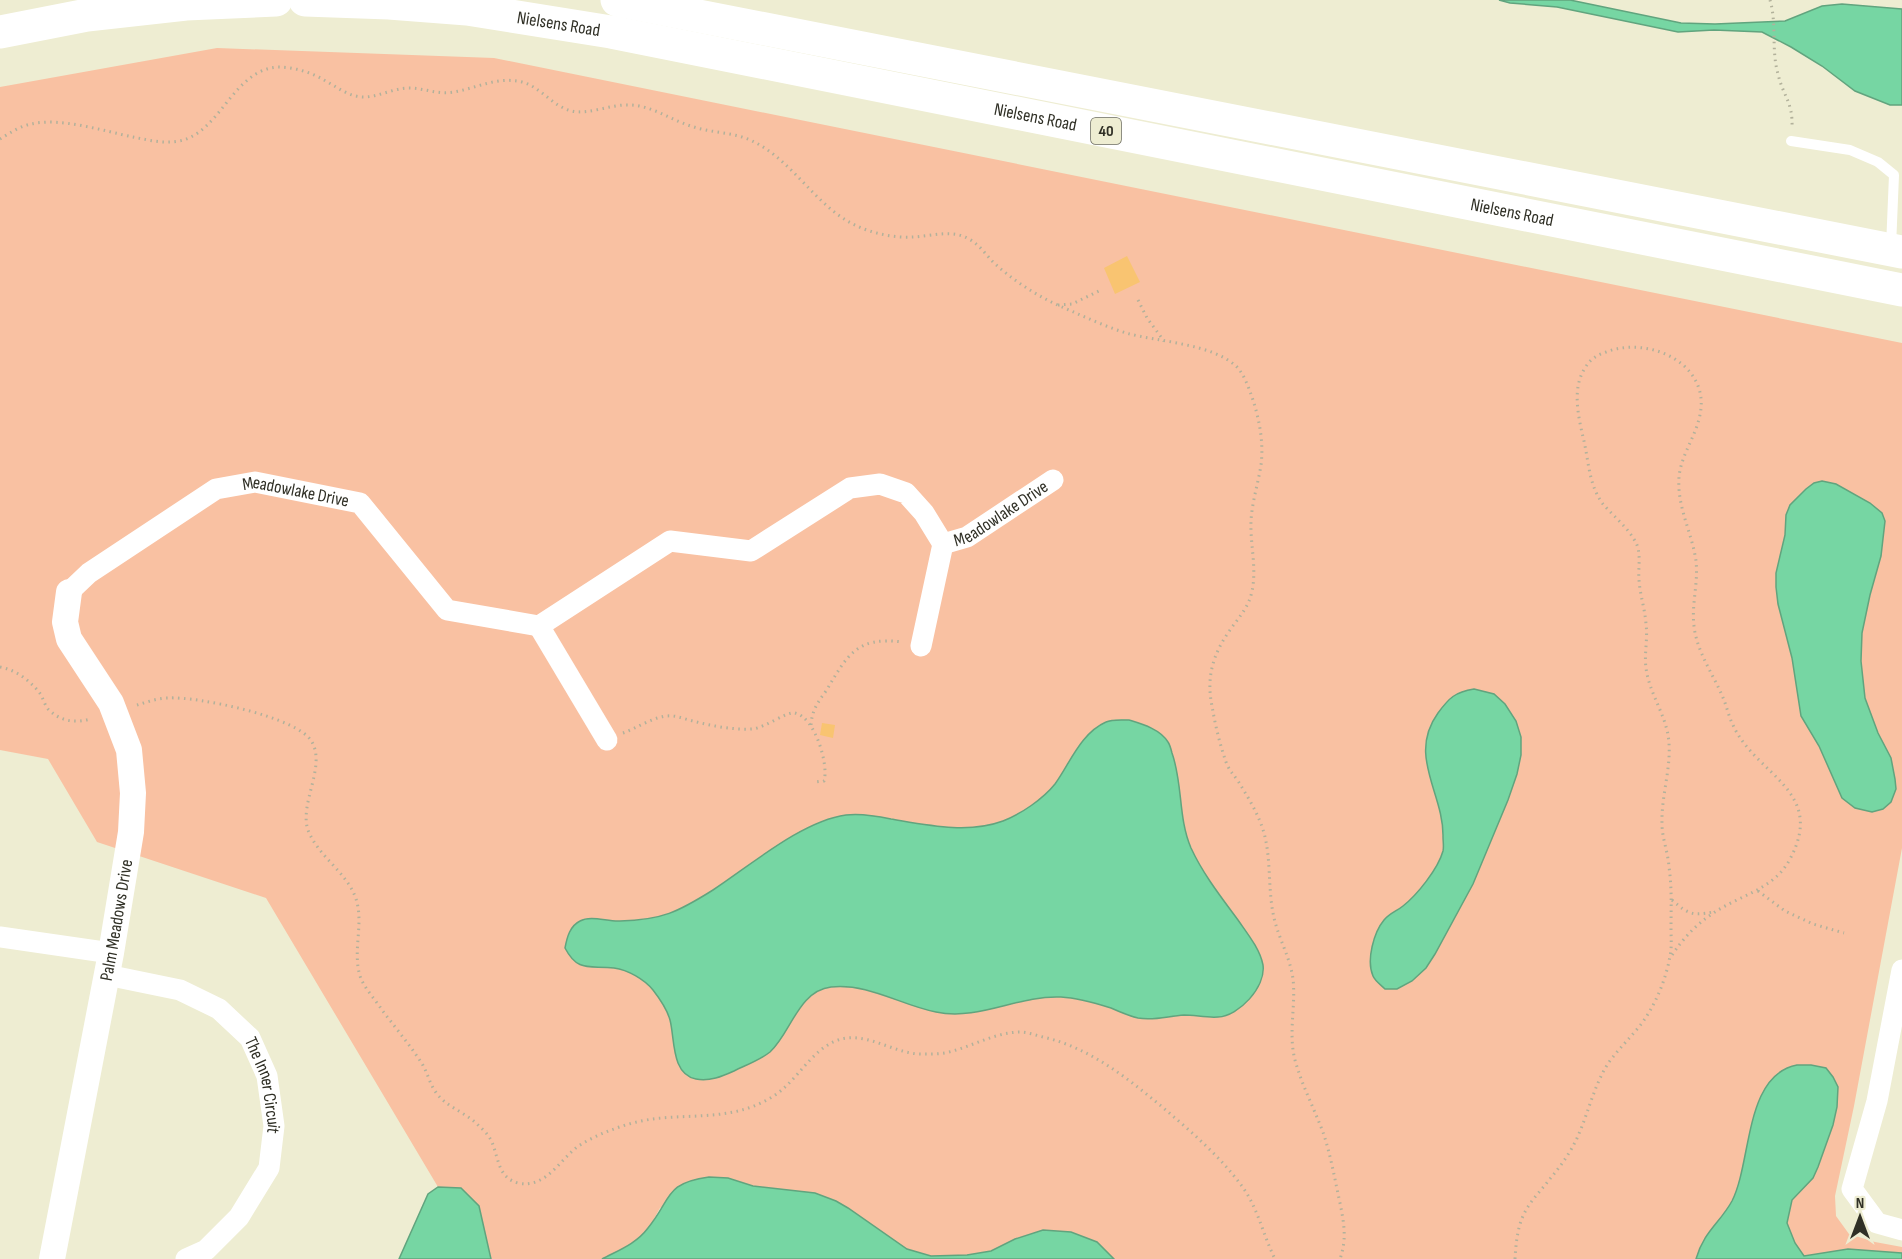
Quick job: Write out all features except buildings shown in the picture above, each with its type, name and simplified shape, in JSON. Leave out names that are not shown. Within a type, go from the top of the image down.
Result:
[{"type":"main road","points":[[0,32],[87,15],[186,4],[276,0]]},
{"type":"main road","name":"Nielsens Road","points":[[305,0],[467,9],[611,32],[816,75],[1902,290]]},
{"type":"main road","name":"Nielsens Road","points":[[617,0],[1896,250]]},
{"type":"street","name":"Meadowlake Drive","points":[[943,543],[967,537],[1053,480]]},
{"type":"street","name":"Meadowlake Drive","points":[[69,592],[89,573],[216,489],[255,482],[360,503],[447,610],[539,626],[670,541],[751,551],[850,488],[880,484],[906,493],[924,513],[943,543],[921,646]]},
{"type":"street","name":"Palm Meadows Drive","points":[[51,1259],[109,964],[131,832],[133,793],[129,750],[111,703],[69,639],[65,622],[69,592]]},
{"type":"street","points":[[539,626],[607,741]]},
{"type":"street","name":"The Inner Circuit","points":[[0,937],[109,964],[180,990],[219,1010],[250,1038],[267,1076],[274,1126],[269,1168],[238,1217],[206,1250],[186,1259]]},
{"type":"street","points":[[1902,970],[1877,1101],[1852,1189],[1877,1223],[1902,1230]]},
{"type":"lane","points":[[1791,141],[1850,150],[1878,162],[1894,176],[1896,250]]},
{"type":"path","points":[[1770,0],[1773,9],[1774,50],[1778,75],[1793,112],[1791,141]]},
{"type":"path","points":[[0,139],[26,124],[44,122],[174,143],[190,138],[203,128],[258,72],[275,67],[314,74],[346,93],[360,97],[377,95],[392,89],[408,88],[443,93],[460,92],[478,84],[500,81],[522,82],[538,89],[572,111],[597,110],[632,104],[647,107],[697,129],[748,138],[784,163],[852,225],[878,234],[905,237],[947,233],[964,236],[977,244],[994,263],[1019,284],[1057,305],[1125,333],[1183,344],[1213,354],[1235,366],[1246,380],[1260,428],[1262,460],[1252,504],[1252,590],[1245,610],[1215,654],[1208,679],[1211,704],[1227,766],[1252,805],[1264,834],[1274,922],[1293,977],[1291,1036],[1293,1054],[1325,1139],[1346,1232],[1340,1259]]},
{"type":"path","points":[[1057,305],[1072,304],[1101,290]]},
{"type":"path","points":[[1138,300],[1147,318],[1164,341]]},
{"type":"path","points":[[1515,1259],[1518,1230],[1525,1211],[1568,1154],[1578,1135],[1598,1083],[1622,1045],[1638,1029],[1650,1011],[1670,958],[1694,927],[1715,911],[1758,891],[1779,876],[1792,857],[1800,832],[1800,815],[1793,795],[1741,741],[1731,723],[1724,699],[1700,651],[1694,624],[1697,575],[1695,555],[1682,512],[1679,493],[1679,473],[1684,455],[1700,419],[1701,403],[1698,385],[1688,368],[1669,355],[1632,346],[1593,357],[1582,370],[1578,389],[1578,412],[1591,484],[1601,501],[1636,543],[1639,554],[1639,587],[1646,618],[1647,676],[1668,732],[1669,749],[1662,828],[1669,863],[1672,900],[1670,958]]},
{"type":"path","points":[[811,726],[811,718],[816,705],[845,659],[855,651],[870,642],[885,640],[921,646]]},
{"type":"path","points":[[0,667],[9,669],[26,679],[41,694],[47,708],[63,720],[75,723],[91,719]]},
{"type":"path","points":[[137,705],[166,698],[189,698],[218,704],[274,719],[298,729],[312,742],[316,760],[308,803],[307,827],[318,848],[354,892],[360,911],[357,958],[361,980],[424,1066],[435,1092],[481,1127],[492,1142],[501,1171],[513,1182],[530,1185],[546,1177],[576,1148],[596,1136],[625,1125],[653,1119],[714,1115],[742,1110],[767,1100],[785,1088],[826,1045],[841,1038],[856,1037],[917,1055],[945,1053],[993,1036],[1022,1032],[1052,1039],[1110,1065],[1185,1126],[1222,1163],[1246,1193],[1257,1213],[1275,1259]]},
{"type":"path","points":[[607,741],[665,716],[677,716],[724,727],[744,729],[758,728],[795,713],[811,726],[821,748],[826,773],[824,781],[815,782]]},
{"type":"path","points":[[1758,891],[1785,911],[1813,924],[1844,933]]},
{"type":"path","points":[[1672,900],[1686,912],[1697,915],[1715,911]]},
{"type":"shaded area","points":[[1499,0],[1570,0],[1681,23],[1715,24],[1785,21],[1822,6],[1842,4],[1902,9],[1902,105],[1890,105],[1855,91],[1822,66],[1762,32],[1714,30],[1678,32],[1557,7]]},
{"type":"shaded area","points":[[217,48],[494,58],[1902,343],[1902,848],[1835,1196],[1836,1216],[1849,1234],[1902,1247],[1902,1259],[1114,1259],[1097,1242],[1071,1232],[1043,1230],[1015,1239],[991,1251],[967,1255],[931,1256],[907,1249],[836,1201],[753,1186],[728,1178],[660,1208],[649,1228],[633,1244],[602,1259],[491,1259],[479,1206],[461,1188],[438,1187],[266,898],[97,842],[48,759],[0,750],[0,87]]},
{"type":"shaded area","points":[[1822,481],[1836,484],[1870,503],[1882,513],[1885,521],[1881,556],[1862,633],[1861,661],[1865,698],[1878,733],[1891,758],[1896,789],[1891,802],[1883,809],[1872,812],[1855,808],[1842,798],[1819,746],[1801,716],[1792,658],[1778,604],[1776,573],[1785,535],[1786,515],[1790,505],[1806,489]]},
{"type":"shaded area","points":[[1474,689],[1494,694],[1505,704],[1516,721],[1521,737],[1521,755],[1517,774],[1473,884],[1435,954],[1426,968],[1412,981],[1397,989],[1385,989],[1375,980],[1370,962],[1377,932],[1386,918],[1403,906],[1420,889],[1437,866],[1443,849],[1442,821],[1426,760],[1429,729],[1449,700],[1457,694]]},
{"type":"shaded area","points":[[1111,720],[1129,720],[1156,730],[1169,743],[1178,777],[1184,825],[1191,848],[1259,953],[1263,965],[1260,982],[1250,999],[1234,1012],[1214,1017],[1184,1015],[1144,1019],[1074,998],[1045,997],[983,1011],[952,1014],[923,1009],[858,988],[831,987],[810,996],[777,1044],[766,1055],[725,1075],[701,1080],[688,1076],[678,1063],[669,1016],[649,986],[625,971],[580,965],[565,948],[571,929],[584,919],[635,920],[659,917],[669,913],[713,890],[777,845],[829,819],[846,815],[863,815],[962,828],[1003,821],[1031,806],[1050,790],[1077,749],[1097,727]]},
{"type":"shaded area","points":[[1797,1065],[1826,1068],[1838,1087],[1833,1125],[1818,1167],[1813,1178],[1792,1200],[1787,1223],[1795,1243],[1804,1256],[1848,1249],[1902,1253],[1902,1259],[1696,1259],[1703,1241],[1732,1201],[1758,1102],[1767,1085],[1780,1072]]},
{"type":"shaded area","points":[[709,1177],[728,1178],[753,1186],[815,1193],[848,1208],[907,1249],[931,1256],[967,1255],[991,1251],[1015,1239],[1043,1230],[1071,1232],[1097,1242],[1114,1259],[602,1259],[627,1246],[643,1234],[676,1188],[684,1183]]},
{"type":"shaded area","points":[[438,1187],[461,1188],[479,1206],[491,1259],[399,1259],[428,1194]]}]
